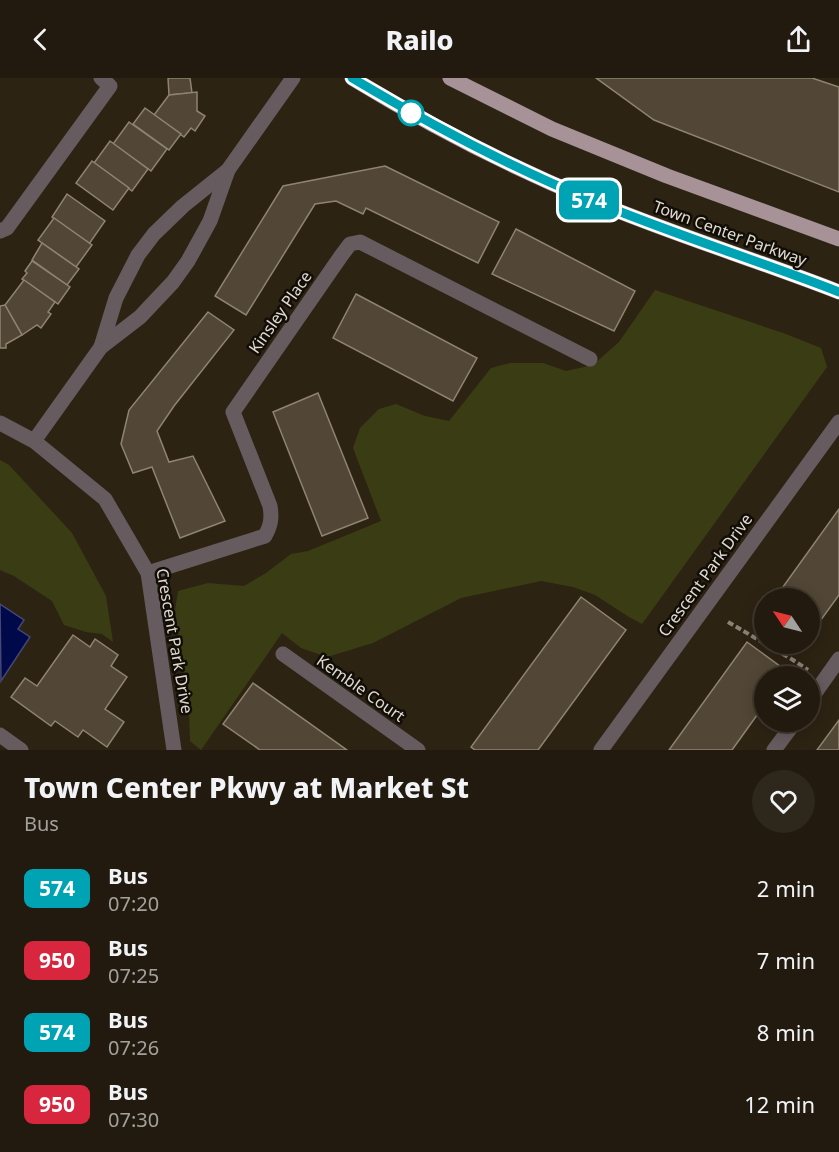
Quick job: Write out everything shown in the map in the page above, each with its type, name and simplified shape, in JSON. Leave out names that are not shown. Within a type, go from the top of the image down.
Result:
[{"type":"main road","name":"Town Center Parkway","points":[[352,78],[436,128],[590,200],[839,292]]},
{"type":"main road","name":"Town Center Parkway","points":[[450,78],[560,133],[667,176],[839,239]]},
{"type":"street","points":[[0,231],[7,228],[110,86],[101,78]]},
{"type":"street","points":[[101,347],[116,298],[138,255],[154,234],[183,206],[228,170],[293,78]]},
{"type":"street","points":[[34,441],[101,347],[140,317],[173,282],[210,222],[228,170]]},
{"type":"street","name":"Kinsley Place","points":[[148,573],[265,536],[272,517],[270,506],[233,412],[350,244],[360,242],[590,359]]},
{"type":"street","name":"Crescent Park Drive","points":[[601,750],[839,422]]},
{"type":"street","name":"Crescent Park Drive","points":[[0,423],[34,441],[105,499],[148,573],[174,750]]},
{"type":"street","name":"Kemble Court","points":[[283,654],[418,750]]},
{"type":"street","points":[[820,686],[839,659]]},
{"type":"street","points":[[774,750],[788,732]]},
{"type":"street","points":[[0,735],[21,750]]},
{"type":"path","points":[[728,622],[802,666]]},
{"type":"green space","points":[[655,290],[821,348],[827,367],[642,624],[595,595],[573,587],[541,581],[461,598],[373,643],[327,657],[301,648],[282,633],[201,750],[190,741],[189,712],[175,610],[178,591],[208,583],[244,586],[291,554],[308,551],[381,521],[353,448],[360,428],[379,409],[396,404],[425,416],[449,421],[491,368],[510,363],[543,363],[566,371],[593,365],[619,342]]},
{"type":"green space","points":[[0,460],[9,465],[72,533],[106,596],[113,642],[102,634],[64,625],[52,601],[14,576],[0,570]]},
{"type":"shaded area","points":[[0,604],[24,620],[18,629],[30,637],[1,681]]},
{"type":"building","points":[[168,78],[190,78],[192,93],[169,95]]},
{"type":"building","points":[[596,78],[812,78],[839,87],[839,192],[654,120]]},
{"type":"building","points":[[197,92],[197,111],[205,116],[195,131],[191,128],[184,137],[154,115],[169,95]]},
{"type":"building","points":[[145,108],[181,134],[169,150],[133,124]]},
{"type":"building","points":[[129,122],[167,149],[151,171],[113,144]]},
{"type":"building","points":[[110,141],[148,169],[132,191],[94,163]]},
{"type":"building","points":[[92,161],[129,188],[113,210],[76,183]]},
{"type":"building","points":[[385,166],[499,222],[478,263],[366,208],[363,214],[336,201],[315,204],[246,315],[215,296],[283,186]]},
{"type":"building","points":[[67,194],[105,221],[89,244],[52,217]]},
{"type":"building","points":[[54,218],[92,245],[76,267],[38,240]]},
{"type":"building","points":[[516,229],[635,291],[614,331],[492,274]]},
{"type":"building","points":[[42,243],[79,269],[67,285],[32,260]]},
{"type":"building","points":[[32,261],[70,287],[58,304],[22,279]]},
{"type":"building","points":[[24,280],[55,302],[48,312],[51,314],[41,328],[37,325],[22,335],[5,305]]},
{"type":"building","points":[[356,294],[477,358],[453,401],[333,338]]},
{"type":"building","points":[[5,305],[22,335],[6,344],[6,348],[0,348],[0,306]]},
{"type":"building","points":[[208,312],[234,330],[157,431],[169,462],[193,456],[225,521],[180,538],[152,467],[133,473],[121,444],[129,410]]},
{"type":"building","points":[[318,393],[368,518],[322,536],[273,412]]},
{"type":"building","points":[[839,509],[839,595],[820,621],[820,588],[782,588]]},
{"type":"building","points":[[581,597],[626,630],[538,750],[475,750],[471,747]]},
{"type":"building","points":[[73,635],[90,647],[95,639],[118,655],[111,666],[127,677],[105,709],[124,722],[107,747],[83,730],[78,737],[55,721],[51,726],[11,697],[25,678],[37,686]]},
{"type":"building","points":[[747,642],[754,647],[754,654],[763,654],[780,666],[754,666],[754,719],[732,750],[669,750]]},
{"type":"building","points":[[253,683],[347,750],[260,750],[223,724]]},
{"type":"building","points":[[839,720],[839,750],[817,750]]},
{"type":"bus line","name":"574","points":[[352,78],[436,128],[590,200],[839,292]]}]
